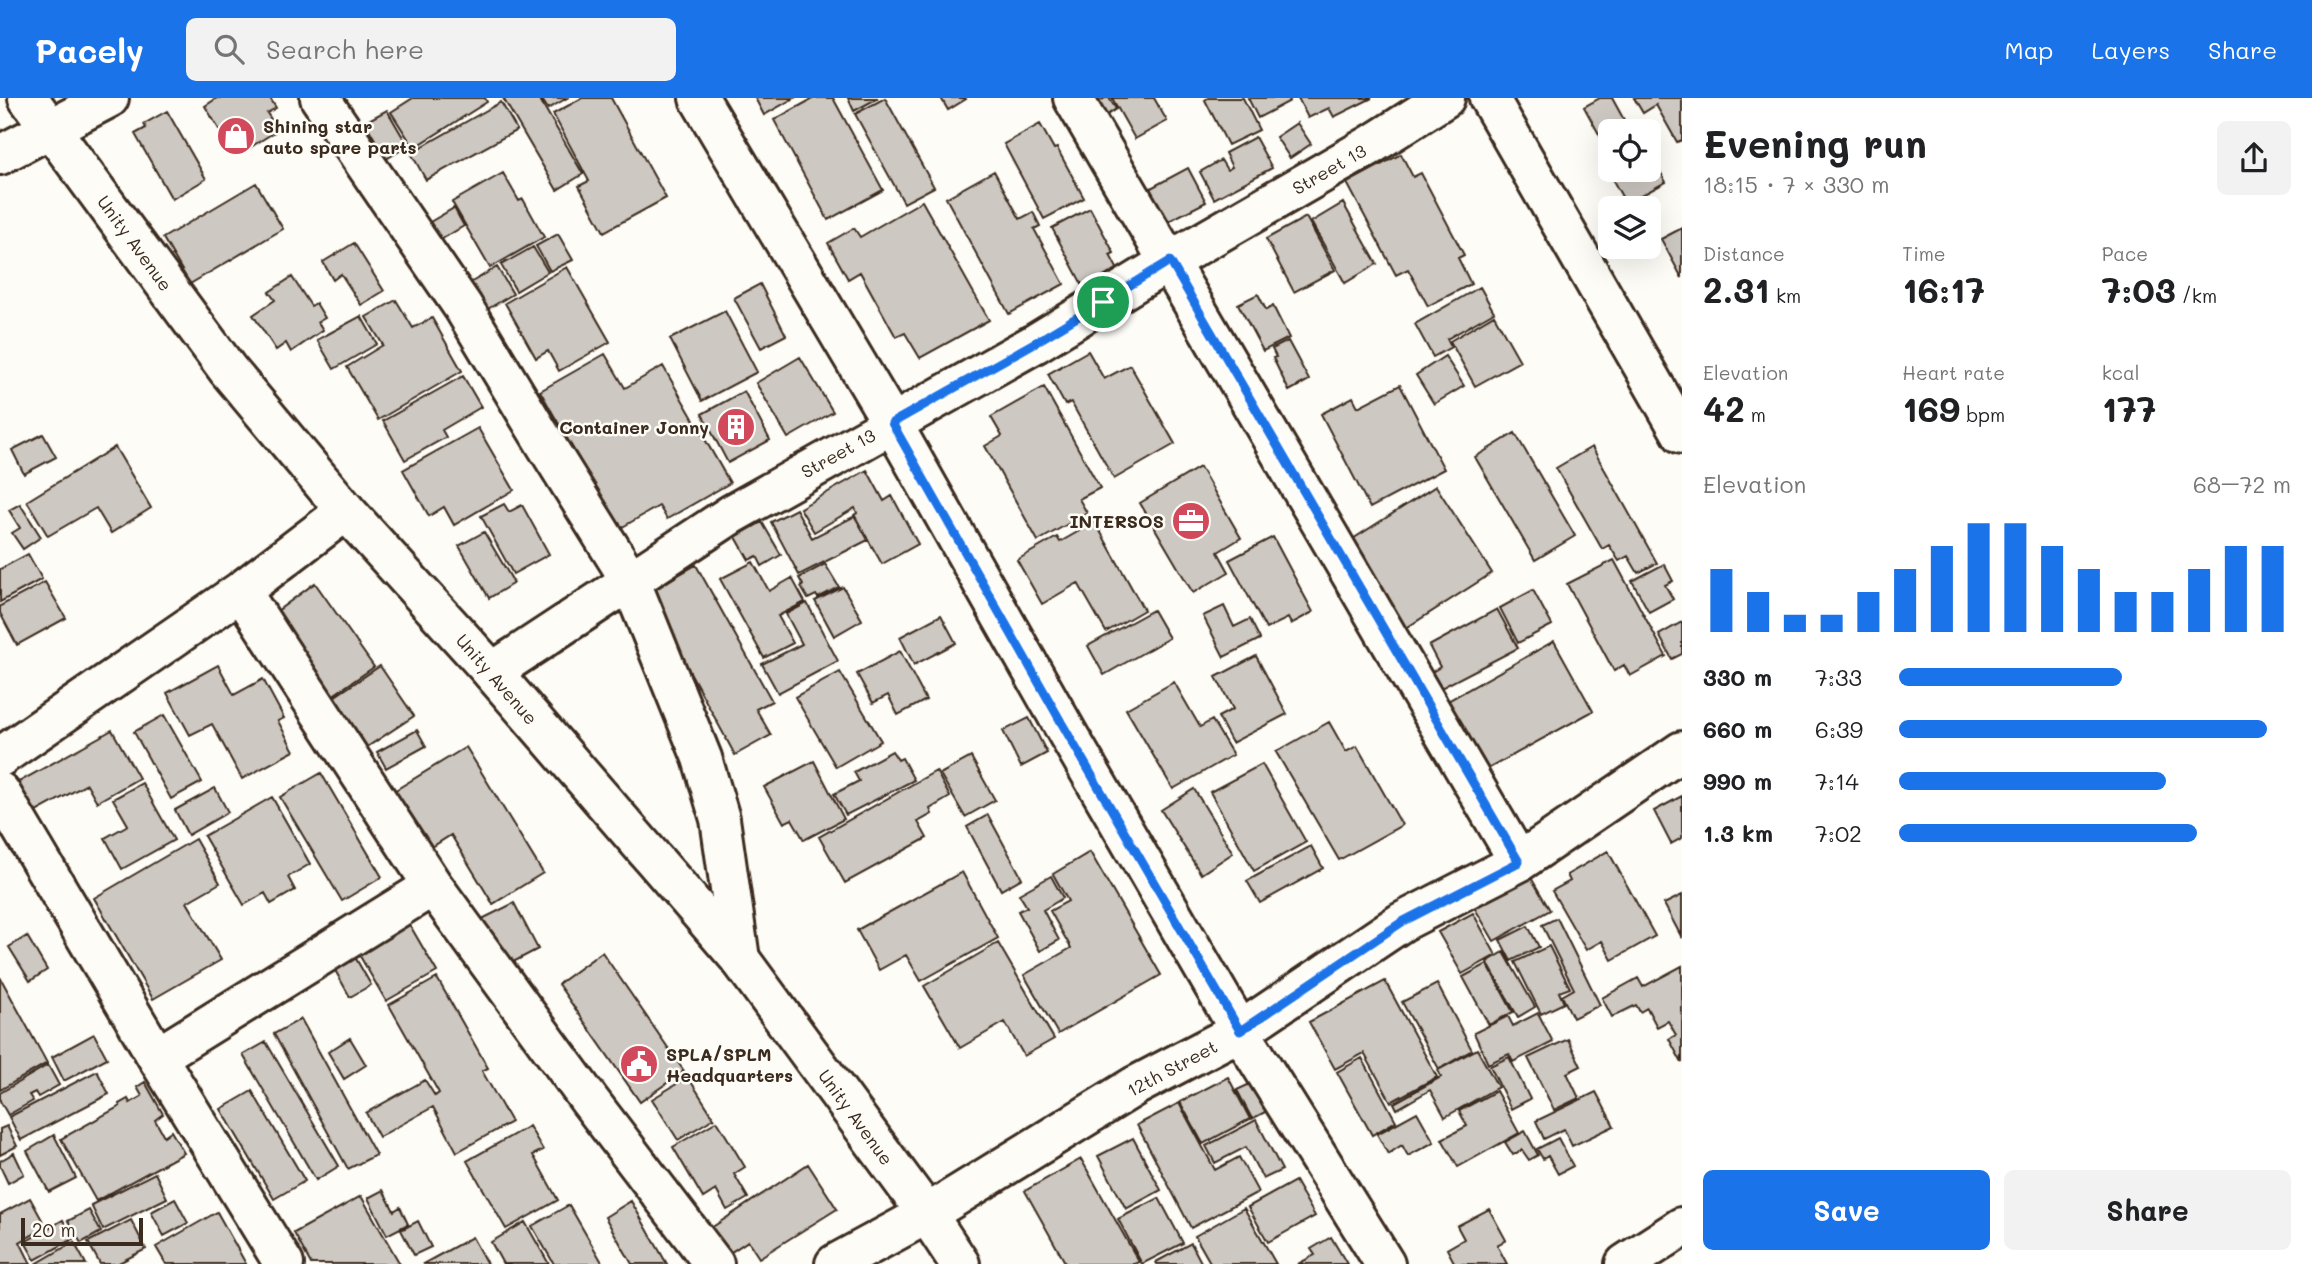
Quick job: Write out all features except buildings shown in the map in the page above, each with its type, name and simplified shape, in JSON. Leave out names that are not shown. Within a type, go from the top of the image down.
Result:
[{"type":"street","name":"Unity Avenue","points":[[28,98],[228,370],[346,511],[492,672],[740,959],[927,1214],[960,1264]]},
{"type":"street","points":[[0,155],[108,98]]},
{"type":"street","points":[[320,98],[463,307],[630,580],[702,758],[716,806],[740,959]]},
{"type":"street","points":[[699,98],[892,423],[1240,1031],[1385,1264]]},
{"type":"street","points":[[1073,98],[1519,862]]},
{"type":"street","name":"Street 13","points":[[492,672],[732,514],[1036,342],[1371,145],[1445,98]]},
{"type":"street","points":[[1489,98],[1682,434]]},
{"type":"street","points":[[0,757],[241,591],[346,511]]},
{"type":"street","points":[[241,591],[433,886],[589,1100],[714,1264]]},
{"type":"street","name":"12th Street","points":[[835,1264],[927,1214],[1136,1086],[1240,1031],[1402,922],[1519,862],[1682,751]]},
{"type":"street","points":[[0,792],[284,1264]]},
{"type":"street","points":[[157,1057],[433,886]]},
{"type":"street","points":[[1625,1264],[1682,1227]]},
{"type":"place","name":"Shining star auto spare parts","points":[[236,136]]},
{"type":"place","name":"Container Jonny","points":[[736,427]]},
{"type":"place","name":"INTERSOS","points":[[1191,521]]},
{"type":"place","name":"SPLA/SPLM Headquarters","points":[[639,1064]]},
{"type":"route","points":[[1170,261],[1519,862],[1402,922],[1240,1031],[892,423],[1103,302],[1170,261]]}]
